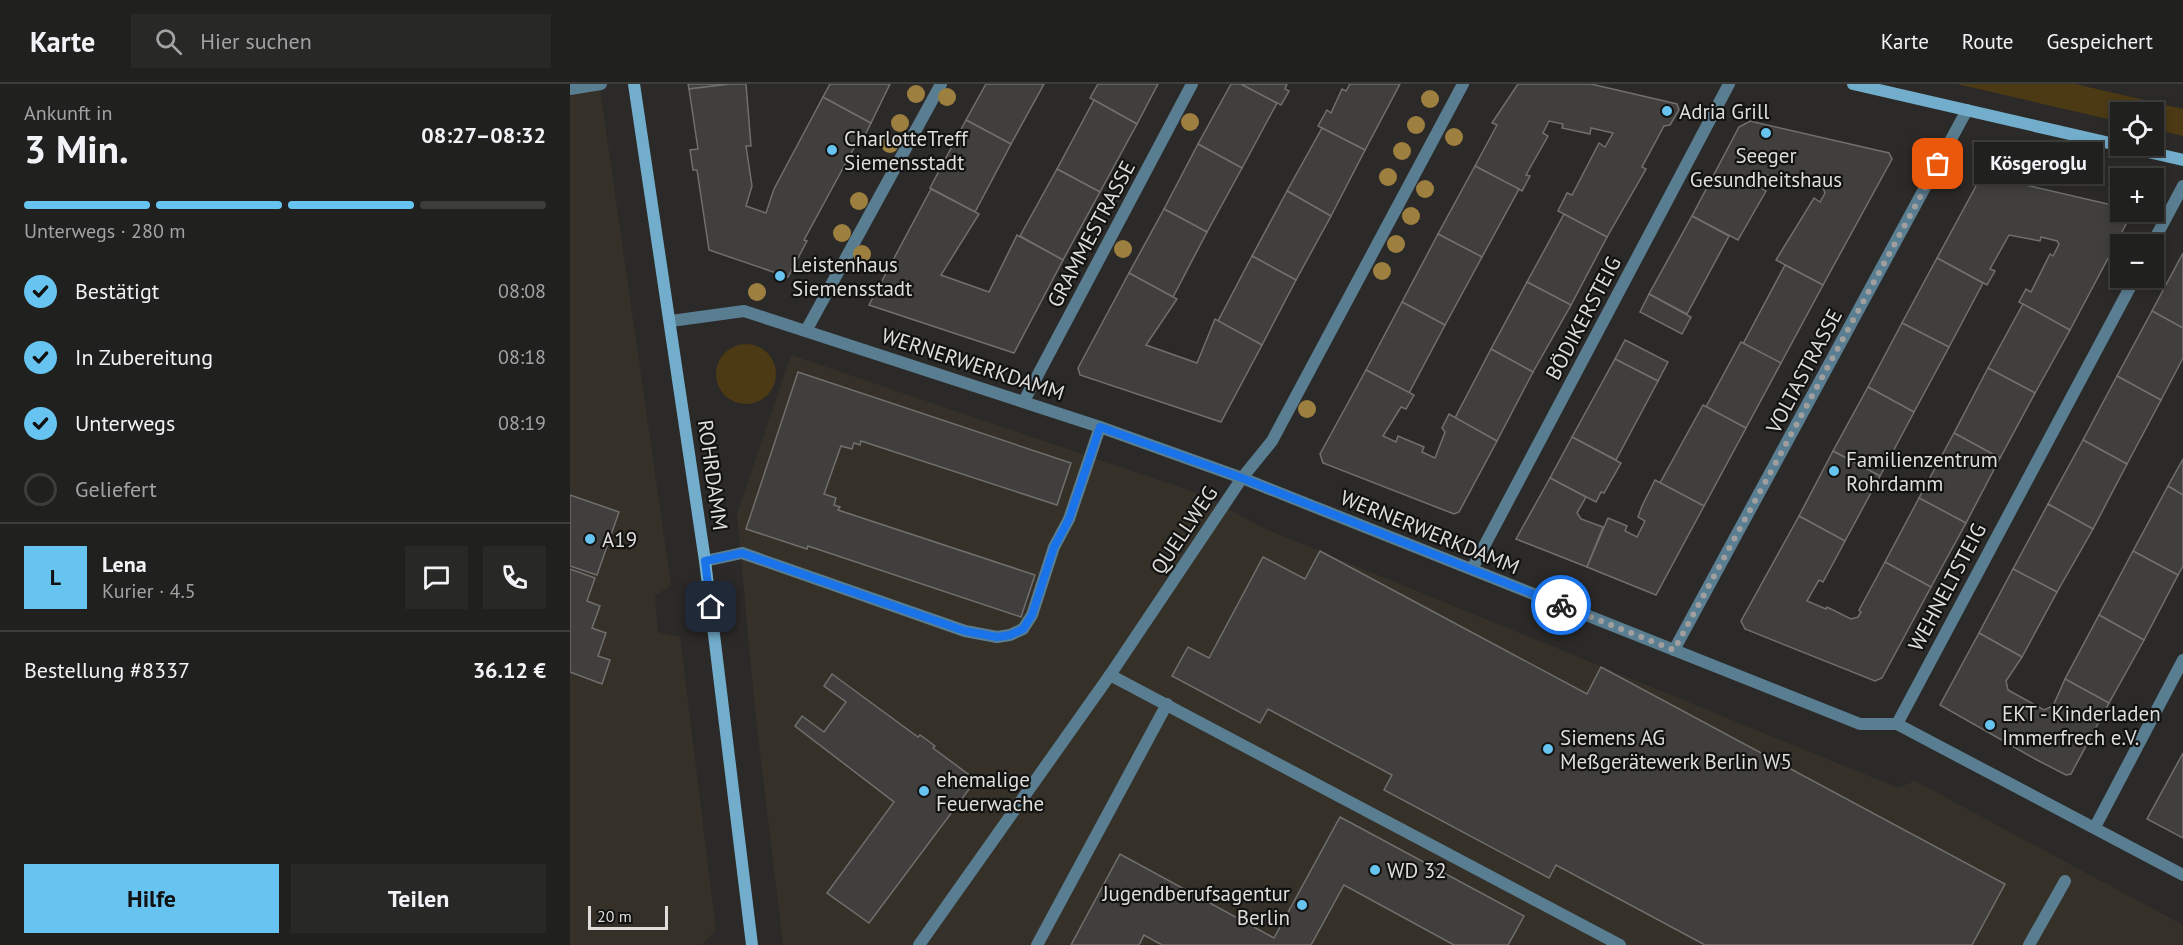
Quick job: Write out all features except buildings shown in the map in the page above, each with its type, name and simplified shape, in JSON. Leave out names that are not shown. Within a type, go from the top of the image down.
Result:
[{"type":"main road","name":"ROHRDAMM","points":[[634,84],[705,561],[752,945]]},
{"type":"main road","points":[[1853,84],[2183,160]]},
{"type":"street","points":[[570,89],[601,84]]},
{"type":"street","points":[[807,329],[941,84]]},
{"type":"street","name":"GRAMMESTRASSE","points":[[1024,401],[1192,84]]},
{"type":"street","name":"QUELLWEG","points":[[919,945],[1110,675],[1242,478],[1272,441],[1463,84]]},
{"type":"street","name":"BÖDIKERSTEIG","points":[[1472,569],[1729,84]]},
{"type":"street","name":"VOLTASTRASSE","points":[[1674,650],[1967,110]]},
{"type":"street","points":[[2157,234],[2183,186]]},
{"type":"street","name":"WEHNELTSTEIG","points":[[1897,724],[2130,288]]},
{"type":"street","name":"WERNERWERKDAMM","points":[[671,321],[744,310],[1024,401],[1242,478],[1860,724],[1897,724],[2183,875]]},
{"type":"street","points":[[705,561],[742,553],[965,631],[997,637],[1010,635],[1023,629],[1032,615],[1054,547],[1069,519],[1100,427]]},
{"type":"street","points":[[2095,828],[2183,660]]},
{"type":"street","points":[[1110,675],[1620,945]]},
{"type":"street","points":[[1037,945],[1167,704]]},
{"type":"street","points":[[2029,945],[2065,881]]},
{"type":"shaded area","points":[[570,84],[599,84],[603,110],[671,585],[655,596],[658,632],[680,637],[716,930],[702,945],[570,945]]},
{"type":"shaded area","points":[[1957,84],[2075,84],[2153,102],[2110,102],[2110,119]]},
{"type":"shaded area","points":[[2164,105],[2183,109],[2183,136],[2164,131]]},
{"type":"shaded area","points":[[746,344],[767,353],[776,374],[767,395],[746,404],[725,395],[716,374],[725,353]]},
{"type":"shaded area","points":[[791,355],[1203,495],[1263,528],[1898,788],[1915,781],[2183,925],[2183,945],[783,945],[755,710],[737,514]]},
{"type":"way so far","points":[[1561,605],[1674,650],[1938,164]]},
{"type":"place","name":"Adria Grill","points":[[1667,111]]},
{"type":"place","name":"Seeger Gesundheitshaus","points":[[1766,133]]},
{"type":"place","name":"CharlotteTreff Siemensstadt","points":[[832,150]]},
{"type":"place","name":"Kösgeroglu","points":[[1938,164]]},
{"type":"place","name":"Leistenhaus Siemensstadt","points":[[780,276]]},
{"type":"place","name":"Familienzentrum Rohrdamm","points":[[1834,471]]},
{"type":"place","name":"A19","points":[[590,539]]},
{"type":"place","name":"EKT - Kinderladen Immerfrech e.V.","points":[[1990,725]]},
{"type":"place","name":"Siemens AG Meßgerätewerk Berlin W5","points":[[1548,749]]},
{"type":"place","name":"ehemalige Feuerwache","points":[[924,791]]},
{"type":"place","name":"WD 32","points":[[1375,870]]},
{"type":"place","name":"Jugendberufsagentur Berlin","points":[[1302,905]]},
{"type":"route","points":[[711,607],[705,561],[742,553],[965,631],[997,637],[1010,635],[1023,629],[1032,615],[1054,547],[1069,519],[1100,427],[1242,478],[1561,605]]}]
